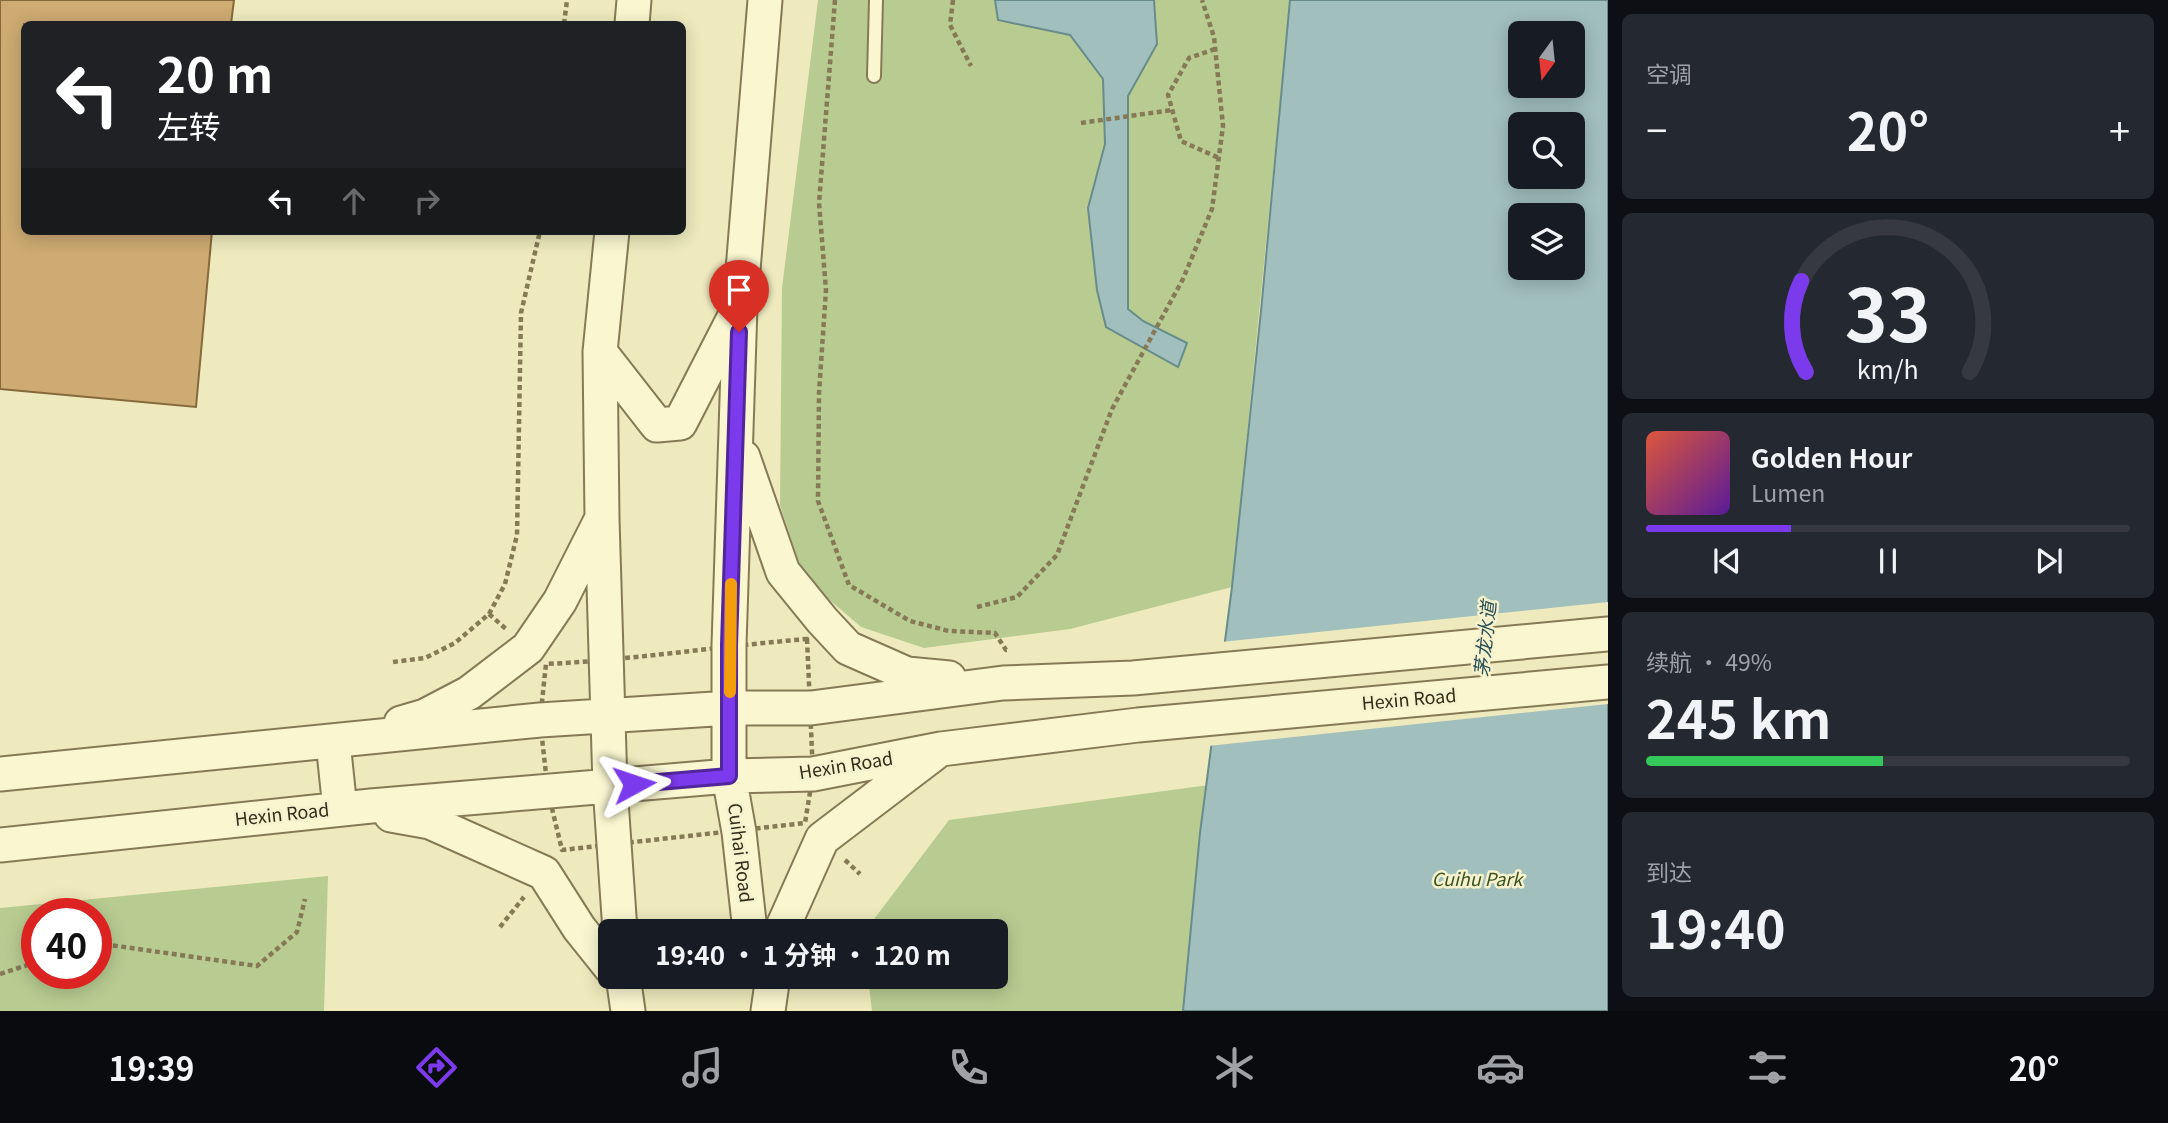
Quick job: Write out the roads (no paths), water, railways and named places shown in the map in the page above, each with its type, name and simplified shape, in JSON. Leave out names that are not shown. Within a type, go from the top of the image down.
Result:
[{"type":"street","points":[[632,21],[634,0]]},
{"type":"street","name":"Cuihai Road","points":[[749,919],[739,832],[729,776],[729,645],[740,307],[765,0]]},
{"type":"street","points":[[612,235],[600,352],[610,786],[619,919]]},
{"type":"street","points":[[600,352],[657,425],[680,423],[740,307]]},
{"type":"street","points":[[736,434],[783,572],[848,648],[907,674],[1003,683]]},
{"type":"street","points":[[336,741],[425,716],[469,693],[528,648],[560,601],[602,518]]},
{"type":"street","points":[[0,774],[608,716],[730,708],[811,708],[1003,683],[1133,678],[1608,634]]},
{"type":"street","name":"Hexin Road","points":[[0,845],[345,808],[729,776],[813,774],[941,749],[1138,725],[1608,682]]},
{"type":"street","points":[[336,741],[345,808],[430,822],[544,873],[598,953]]},
{"type":"street","points":[[786,919],[822,839],[941,749]]},
{"type":"street","points":[[756,989],[758,1011]]},
{"type":"street","points":[[768,1011],[771,989]]},
{"type":"lane","points":[[874,76],[876,0]]},
{"type":"water","points":[[995,0],[1154,0],[1157,44],[1128,96],[1128,309],[1143,321],[1187,343],[1178,367],[1106,327],[1097,290],[1088,208],[1105,144],[1103,79],[1070,35],[998,20]]},
{"type":"water","name":"茅龙水道","points":[[1290,0],[1608,0],[1608,1011],[1183,1011],[1200,833],[1232,587]]},
{"type":"park label","name":"Cuihu Park","points":[[1477,880]]}]
